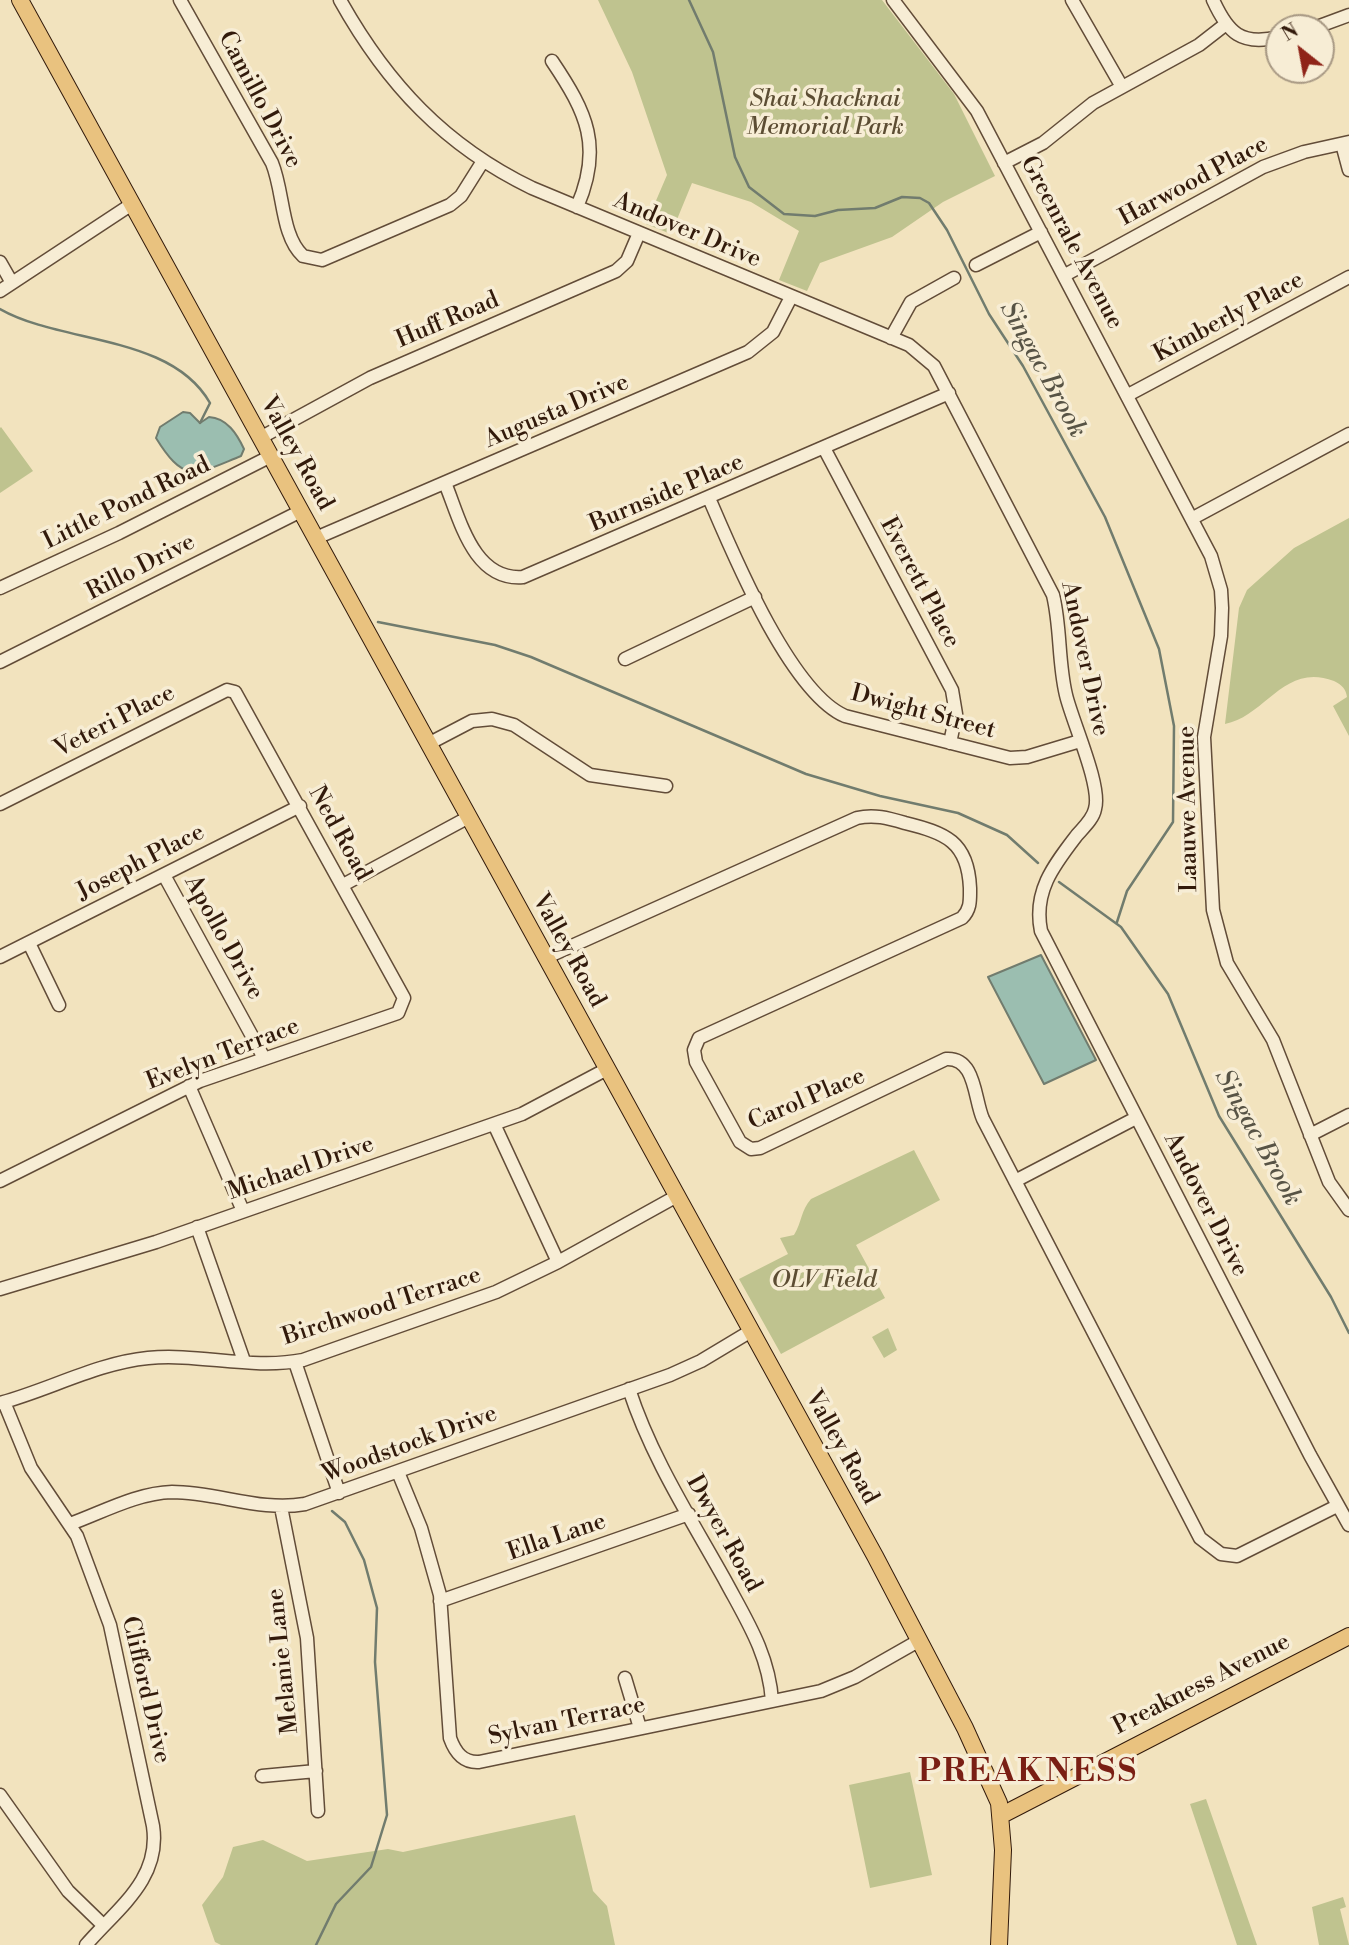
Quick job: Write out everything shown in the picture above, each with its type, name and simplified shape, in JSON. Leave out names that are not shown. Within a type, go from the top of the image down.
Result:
[{"type":"main road","name":"Valley Road","points":[[20,0],[920,1640],[985,1767],[1002,1815],[999,1945]]},
{"type":"main road","name":"Preakness Avenue","points":[[1002,1815],[1349,1636]]},
{"type":"street","name":"Camillo Drive","points":[[180,0],[272,163],[282,190],[289,237],[303,256],[322,260],[450,205],[461,195],[482,162]]},
{"type":"street","name":"Andover Drive","points":[[341,0],[367,48],[401,92],[440,130],[482,162],[577,207],[909,345],[929,359],[1053,595],[1060,625],[1066,694],[1096,792],[1096,809],[1046,879],[1040,897],[1039,919],[1045,942],[1349,1525]]},
{"type":"street","name":"Greenrale Avenue","points":[[893,0],[977,111],[1193,518]]},
{"type":"street","points":[[1072,0],[1122,87]]},
{"type":"street","points":[[1213,0],[1226,24],[1245,38],[1265,40]]},
{"type":"street","points":[[1004,163],[1043,143],[1079,112],[1199,45],[1226,24]]},
{"type":"street","points":[[552,61],[566,82],[590,139],[590,176],[577,207]]},
{"type":"street","points":[[1345,143],[1349,170]]},
{"type":"street","name":"Harwood Place","points":[[1065,275],[1263,167],[1294,155],[1345,143]]},
{"type":"street","points":[[0,291],[132,204]]},
{"type":"street","points":[[976,265],[1041,232]]},
{"type":"street","name":"Huff Road","points":[[260,438],[370,378],[616,271],[627,261],[639,233]]},
{"type":"street","points":[[0,262],[12,284]]},
{"type":"street","name":"Kimberly Place","points":[[1128,395],[1349,277]]},
{"type":"street","points":[[891,338],[911,302],[954,278]]},
{"type":"street","name":"Augusta Drive","points":[[316,538],[748,352],[773,332],[791,297]]},
{"type":"street","name":"Burnside Place","points":[[445,483],[474,551],[488,567],[514,578],[540,571],[949,393]]},
{"type":"street","points":[[1193,518],[1349,434]]},
{"type":"street","name":"Everett Place","points":[[824,448],[952,690],[956,714],[950,743]]},
{"type":"street","name":"Little Pond Road","points":[[0,588],[119,533],[271,456]]},
{"type":"street","name":"Dwight Street","points":[[709,498],[754,597],[807,687],[825,705],[845,716],[1010,758],[1027,757],[1080,741]]},
{"type":"street","name":"Rillo Drive","points":[[0,662],[301,511]]},
{"type":"street","name":"Laauwe Avenue","points":[[1193,518],[1217,574],[1222,608],[1221,636],[1204,737],[1213,910],[1227,963],[1272,1040],[1329,1182],[1349,1210]]},
{"type":"street","points":[[625,659],[754,597]]},
{"type":"street","name":"Veteri Place","points":[[0,804],[227,690],[235,692],[245,706]]},
{"type":"street","name":"Ned Road","points":[[245,706],[397,983]]},
{"type":"street","points":[[428,744],[472,721],[492,719],[521,729],[590,775],[666,786]]},
{"type":"street","name":"Joseph Place","points":[[0,957],[300,806]]},
{"type":"street","points":[[343,885],[469,817]]},
{"type":"street","name":"Carol Place","points":[[545,958],[857,818],[882,817],[943,834],[958,847],[967,864],[970,902],[962,918],[704,1034],[696,1043],[695,1057],[740,1142],[757,1149],[946,1059],[958,1060],[968,1070],[978,1109],[1184,1509],[1206,1545],[1221,1554],[1237,1556],[1337,1506]]},
{"type":"street","name":"Apollo Drive","points":[[164,875],[264,1058]]},
{"type":"street","points":[[29,943],[59,1005]]},
{"type":"street","name":"Evelyn Terrace","points":[[0,1181],[189,1086],[398,1013],[404,998],[397,983]]},
{"type":"street","name":"Michael Drive","points":[[0,1289],[197,1227],[494,1124],[542,1106],[607,1069]]},
{"type":"street","points":[[189,1086],[243,1211]]},
{"type":"street","points":[[1310,1135],[1349,1115]]},
{"type":"street","points":[[1015,1181],[1136,1118]]},
{"type":"street","points":[[494,1124],[558,1262]]},
{"type":"street","name":"Birchwood Terrace","points":[[2,1402],[136,1359],[169,1357],[295,1362],[496,1292],[558,1262],[677,1196]]},
{"type":"street","points":[[197,1227],[244,1361]]},
{"type":"street","name":"Woodstock Drive","points":[[70,1524],[145,1496],[172,1492],[281,1507],[305,1504],[685,1369],[751,1331]]},
{"type":"street","points":[[295,1362],[339,1493]]},
{"type":"street","name":"Dwyer Road","points":[[629,1389],[645,1432],[755,1635],[768,1668],[772,1701]]},
{"type":"street","name":"Clifford Drive","points":[[2,1402],[31,1468],[70,1524],[117,1646],[155,1838],[149,1872],[86,1945]]},
{"type":"street","name":"Sylvan Terrace","points":[[398,1472],[421,1528],[440,1601],[450,1738],[462,1758],[479,1762],[839,1685],[920,1640]]},
{"type":"street","name":"Melanie Lane","points":[[281,1507],[307,1638],[318,1811]]},
{"type":"street","name":"Ella Lane","points":[[440,1601],[689,1514]]},
{"type":"street","points":[[625,1678],[640,1728]]},
{"type":"street","points":[[262,1776],[316,1771]]},
{"type":"street","points":[[0,1795],[68,1891],[103,1925]]},
{"type":"green space","name":"Shai Shacknai Memorial Park","points":[[598,0],[882,0],[954,94],[995,176],[943,202],[892,237],[820,263],[807,291],[779,280],[799,231],[751,202],[692,183],[671,234],[646,224],[667,175],[632,72]]},
{"type":"green space","points":[[0,428],[33,471],[0,493]]},
{"type":"green space","points":[[1349,518],[1349,736],[1333,706],[1347,697],[1345,689],[1334,681],[1317,677],[1288,684],[1252,711],[1225,724],[1239,608],[1247,590],[1294,548]]},
{"type":"green space","name":"OLV Field","points":[[914,1150],[940,1200],[856,1245],[885,1298],[781,1354],[739,1279],[788,1254],[780,1238],[794,1235],[811,1199]]},
{"type":"green space","points":[[888,1328],[897,1350],[884,1358],[872,1337]]},
{"type":"green space","points":[[910,1772],[932,1875],[870,1888],[849,1785]]},
{"type":"green space","points":[[1206,1799],[1257,1945],[1237,1945],[1190,1804]]},
{"type":"green space","points":[[575,1815],[593,1891],[607,1906],[615,1945],[221,1945],[215,1942],[202,1905],[223,1877],[233,1847],[263,1840],[307,1861],[388,1849],[403,1852]]},
{"type":"green space","points":[[1343,1897],[1346,1907],[1340,1909],[1349,1945],[1319,1945],[1312,1907]]},
{"type":"shaded area","points":[[183,412],[190,413],[200,423],[209,417],[221,420],[235,433],[244,449],[241,456],[202,471],[184,469],[175,463],[156,438],[160,427]]},
{"type":"shaded area","points":[[1041,955],[1096,1060],[1044,1084],[988,977]]},
{"type":"waterway","name":"Singac Brook","points":[[689,0],[713,52],[735,157],[749,187],[784,214],[815,216],[838,210],[875,208],[902,197],[920,198],[929,203],[947,230],[989,314],[1023,366],[1105,517],[1159,649],[1174,726],[1173,822],[1127,891],[1117,922]]},
{"type":"waterway","points":[[0,309],[53,329],[142,352],[169,364],[192,381],[210,403],[200,423]]},
{"type":"waterway","name":"Singac Brook","points":[[378,622],[495,645],[531,657],[806,774],[880,796],[958,813],[1007,835],[1038,863]]},
{"type":"waterway","name":"Singac Brook","points":[[1059,882],[1121,927],[1168,994],[1219,1116],[1331,1297],[1349,1333]]},
{"type":"waterway","points":[[316,1945],[336,1904],[371,1867],[387,1815],[375,1662],[377,1608],[364,1560],[345,1522],[332,1511]]},
{"type":"district","name":"PREAKNESS","points":[[1028,1773]]}]
